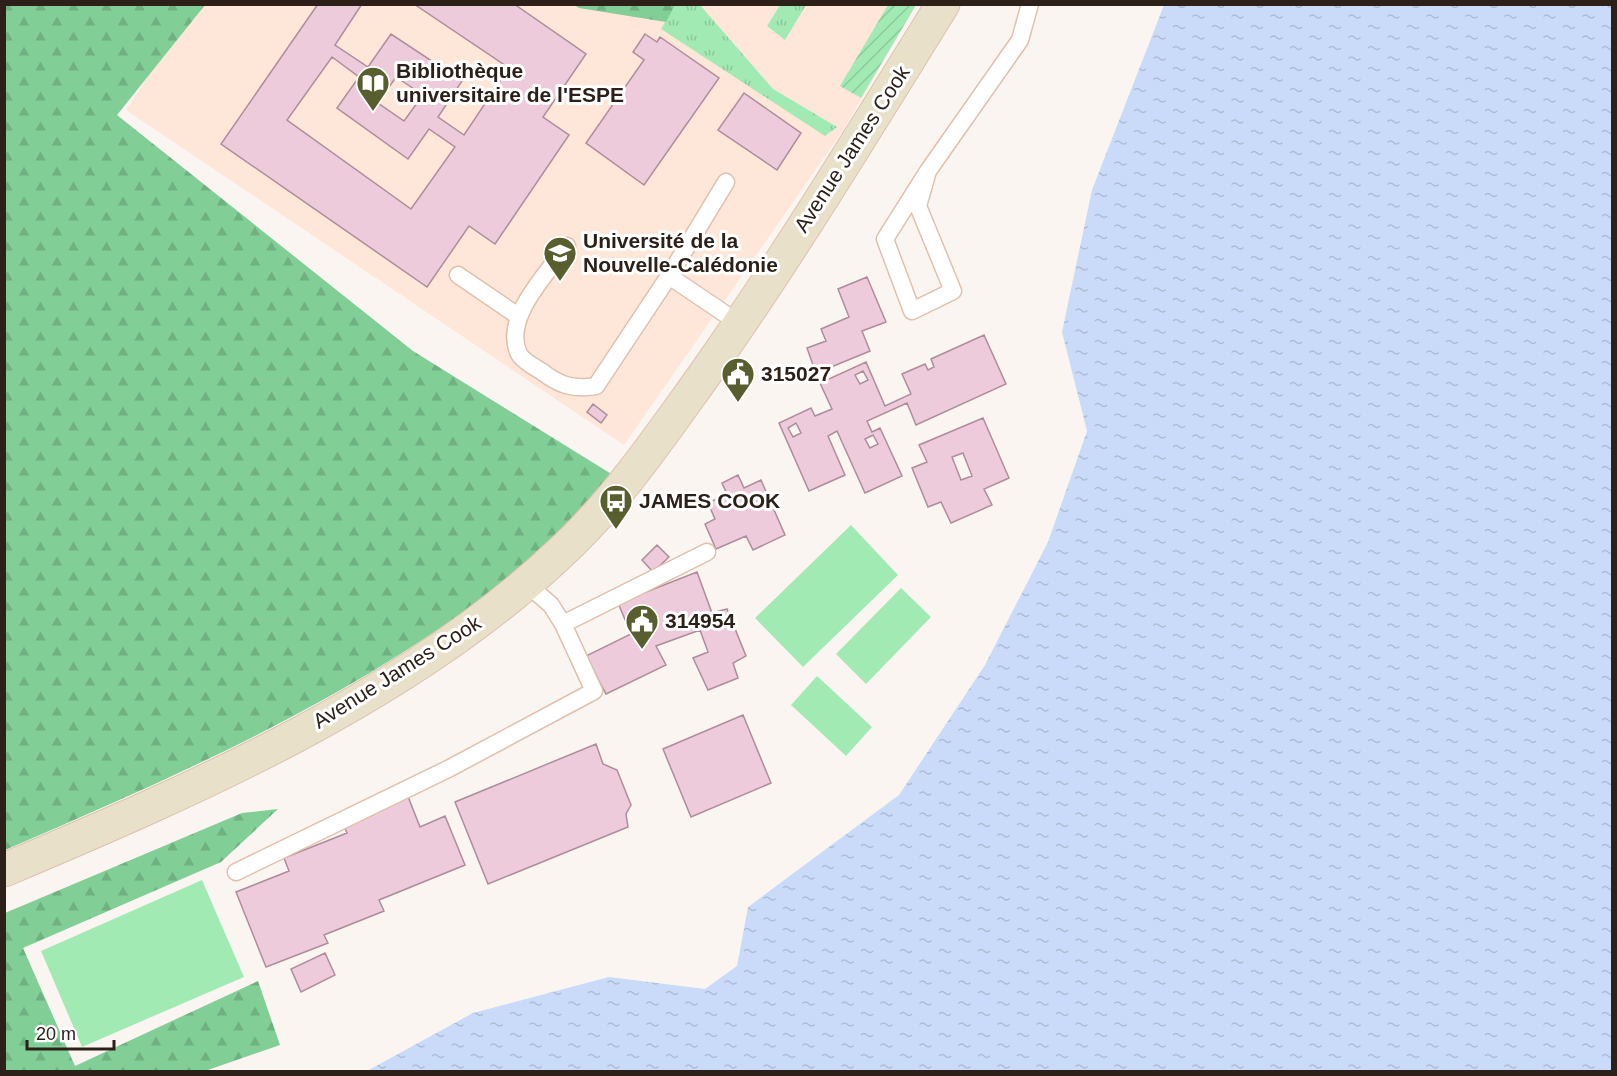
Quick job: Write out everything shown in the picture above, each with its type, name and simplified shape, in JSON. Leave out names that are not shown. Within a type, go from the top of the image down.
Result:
[{"type":"main road","name":"Avenue James Cook","points":[[4,870],[132,816],[344,709],[460,637],[527,584],[562,552],[653,447],[740,324],[943,4]]},
{"type":"lane","points":[[928,171],[918,206],[954,291],[912,311],[885,239],[928,171],[1020,40],[1030,4]]},
{"type":"lane","points":[[567,246],[518,316],[514,333],[520,356],[558,384],[580,389],[596,386],[669,276],[726,182]]},
{"type":"lane","points":[[458,276],[518,316]]},
{"type":"lane","points":[[669,276],[740,324]]},
{"type":"lane","points":[[563,624],[707,552]]},
{"type":"lane","points":[[236,872],[450,768],[594,691],[563,624],[551,605],[527,584]]},
{"type":"shaded area","name":"Université de la Nouvelle-Calédonie","points":[[195,5],[916,5],[844,129],[624,445],[126,110]]},
{"type":"green space","points":[[5,5],[205,5],[117,115],[413,351],[613,475],[563,529],[531,559],[472,606],[410,648],[279,724],[143,789],[5,850]]},
{"type":"green space","points":[[574,5],[675,5],[666,22],[579,8]]},
{"type":"green space","points":[[675,5],[700,5],[773,89],[837,127],[825,136],[661,29]]},
{"type":"green space","points":[[780,5],[806,5],[785,40],[767,26]]},
{"type":"green space","points":[[888,5],[916,5],[861,98],[840,86]]},
{"type":"green space","points":[[851,525],[898,575],[803,667],[755,618]]},
{"type":"green space","points":[[901,588],[931,617],[866,684],[836,654]]},
{"type":"green space","points":[[817,676],[872,727],[846,756],[791,705]]},
{"type":"green space","points":[[278,809],[221,862],[23,948],[75,1066],[258,981],[280,1045],[205,1071],[5,1071],[5,913],[242,813]]},
{"type":"green space","points":[[202,880],[244,977],[82,1047],[41,951]]},
{"type":"water","points":[[1164,5],[1612,5],[1612,1071],[367,1071],[473,1013],[609,977],[705,989],[737,966],[748,907],[899,795],[985,665],[1048,542],[1087,431],[1062,332],[1092,190]]},
{"type":"building","points":[[318,4],[362,4],[335,45],[368,67],[391,34],[462,81],[438,117],[464,135],[509,68],[414,4],[514,4],[586,54],[543,117],[569,135],[495,244],[469,226],[427,287],[221,144]],"holes":[[[332,57],[359,77],[337,108],[408,159],[429,129],[455,147],[411,209],[287,120]],[[396,77],[423,95],[404,121],[378,103]]]},
{"type":"building","points":[[645,34],[657,42],[660,37],[719,78],[644,185],[586,143],[644,60],[633,52]]},
{"type":"building","points":[[744,93],[801,133],[777,170],[718,130]]},
{"type":"building","points":[[867,277],[886,322],[862,331],[870,351],[807,377],[804,369],[813,365],[807,348],[826,341],[821,329],[849,317],[838,289]]},
{"type":"building","points":[[984,335],[1006,384],[916,425],[907,403],[867,421],[872,432],[880,428],[902,476],[865,493],[837,431],[828,436],[845,475],[809,491],[779,423],[811,408],[815,416],[832,409],[820,383],[866,362],[885,406],[911,394],[902,374],[925,364],[928,370],[934,367],[931,359]],"holes":[[[863,371],[868,380],[860,384],[855,375]],[[796,423],[801,433],[793,437],[788,428]],[[873,435],[878,444],[870,448],[865,439]]]},
{"type":"building","points":[[593,404],[607,415],[601,423],[587,412]]},
{"type":"building","points":[[983,418],[1009,478],[984,489],[992,505],[951,523],[941,502],[928,507],[912,468],[927,462],[919,445]],"holes":[[[963,453],[972,476],[961,480],[952,457]]]},
{"type":"building","points":[[738,475],[744,488],[761,480],[785,535],[753,550],[746,536],[716,549],[705,524],[715,519],[708,503],[727,494],[722,483]]},
{"type":"building","points":[[657,545],[669,557],[653,572],[642,560]]},
{"type":"building","points":[[697,572],[712,613],[727,609],[746,656],[733,663],[738,678],[708,690],[693,658],[708,652],[700,630],[656,646],[666,665],[606,694],[586,656],[631,634],[618,603]]},
{"type":"building","points":[[743,715],[771,783],[691,817],[663,749]]},
{"type":"building","points":[[596,744],[603,764],[617,770],[631,805],[626,814],[628,827],[488,884],[455,802]]},
{"type":"building","points":[[407,794],[420,827],[445,816],[465,865],[379,900],[384,911],[324,935],[328,943],[266,967],[236,892],[289,871],[284,858],[347,833],[342,820]]},
{"type":"building","points":[[325,953],[335,975],[301,992],[291,969]]},
{"type":"place","name":"Bibliothèque universitaire de l'ESPE","points":[[373,112]]},
{"type":"place","name":"Université de la Nouvelle-Calédonie","points":[[560,282]]},
{"type":"place","name":"315027","points":[[738,403]]},
{"type":"place","name":"JAMES COOK","points":[[616,530]]},
{"type":"place","name":"314954","points":[[642,650]]}]
